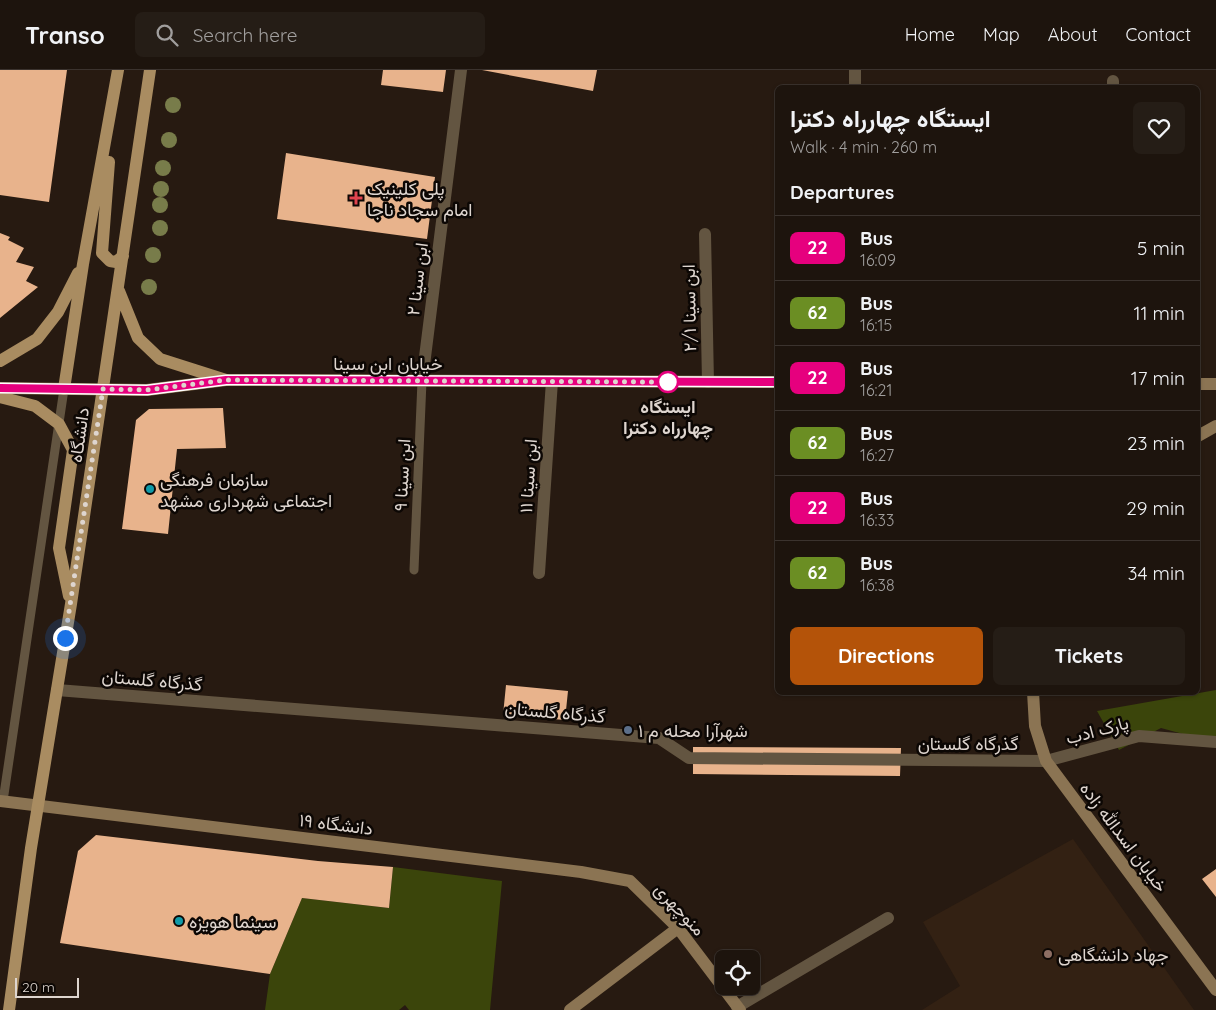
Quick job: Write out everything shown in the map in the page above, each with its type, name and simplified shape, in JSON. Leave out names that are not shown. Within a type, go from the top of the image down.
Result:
[{"type":"main road","name":"دانشگاه","points":[[64,389],[83,264],[118,70]]},
{"type":"main road","name":"دانشگاه","points":[[9,1010],[38,805],[71,604],[150,70]]},
{"type":"main road","points":[[114,97],[102,253],[110,261],[116,262],[123,256]]},
{"type":"main road","points":[[0,361],[37,339],[58,312],[83,264]]},
{"type":"main road","points":[[118,290],[138,338],[160,358],[226,380]]},
{"type":"main road","name":"خیابان ابن سینا","points":[[0,388],[147,390],[226,380],[775,382]]},
{"type":"main road","points":[[1200,384],[1216,384]]},
{"type":"main road","points":[[0,397],[35,406],[59,424],[73,450],[59,548],[71,604]]},
{"type":"main road","points":[[1200,435],[1216,426]]},
{"type":"main road","name":"خیابان اسدالله زاده","points":[[1033,695],[1036,726],[1046,761],[1216,990]]},
{"type":"main road","name":"دانشگاه ۱۹","points":[[1,801],[581,872],[630,881]]},
{"type":"main road","name":"منوچهری","points":[[630,881],[678,928],[739,1008]]},
{"type":"main road","points":[[570,1010],[678,928]]},
{"type":"street","name":"ابن سینا ۲","points":[[422,381],[461,70]]},
{"type":"street","points":[[854,70],[855,85]]},
{"type":"street","name":"ابن سینا ۲/۱","points":[[705,234],[708,382]]},
{"type":"street","name":"ابن سینا ۱۱","points":[[539,572],[552,381]]},
{"type":"street","name":"گذرگاه گلستان","points":[[57,690],[659,738],[689,758],[1046,761]]},
{"type":"street","name":"پارک ادب","points":[[1046,761],[1139,736],[1216,742]]},
{"type":"street","points":[[739,1008],[888,918]]},
{"type":"lane","name":"ابن سینا ۹","points":[[414,570],[422,381]]},
{"type":"lane","points":[[1,801],[64,389]]},
{"type":"shaded area","name":"جهاد دانشگاهی","points":[[1073,839],[1194,1010],[922,1010],[960,986],[923,922]]},
{"type":"green space","points":[[1216,690],[1216,743],[1161,728],[1119,750],[1097,711],[1188,695],[1200,695],[1200,693]]},
{"type":"green space","points":[[393,867],[502,881],[490,1010],[409,1010],[405,1005],[399,1010],[265,1010],[270,974],[302,898],[389,908]]},
{"type":"building","points":[[0,70],[67,70],[49,202],[0,195]]},
{"type":"building","points":[[383,70],[446,70],[443,92],[381,85]]},
{"type":"building","points":[[482,70],[597,70],[593,91]]},
{"type":"building","name":"پلی کلینیک امام سجاد ناجا","points":[[286,153],[435,177],[427,239],[277,219]]},
{"type":"building","points":[[0,233],[10,237],[8,240],[24,248],[16,262],[34,267],[26,281],[38,287],[0,318]]},
{"type":"building","name":"سازمان فرهنگی اجتماعی شهرداری مشهد","points":[[223,408],[226,448],[177,449],[168,534],[122,529],[136,420],[149,409]]},
{"type":"building","points":[[506,685],[568,691],[565,720],[503,715]]},
{"type":"building","points":[[693,747],[901,748],[900,776],[693,774]]},
{"type":"building","name":"سینما هویزه","points":[[96,835],[318,861],[393,867],[389,908],[302,898],[270,974],[60,943],[78,851]]},
{"type":"building","points":[[1216,869],[1216,897],[1202,879]]},
{"type":"bus line","name":"22","points":[[0,388],[147,390],[226,380],[775,382]]},
{"type":"place","name":"پلی کلینیک امام سجاد ناجا","points":[[356,198]]},
{"type":"place","name":"ایستگاه چهارراه دکترا","points":[[668,382]]},
{"type":"place","name":"سازمان فرهنگی اجتماعی شهرداری مشهد","points":[[150,489]]},
{"type":"place","name":"شهرآرا محله م ۱","points":[[628,730]]},
{"type":"place","name":"سینما هویزه","points":[[179,921]]},
{"type":"place","name":"جهاد دانشگاهی","points":[[1048,954]]},
{"type":"route","points":[[65,638],[103,389],[147,390],[226,380],[668,382]]}]
